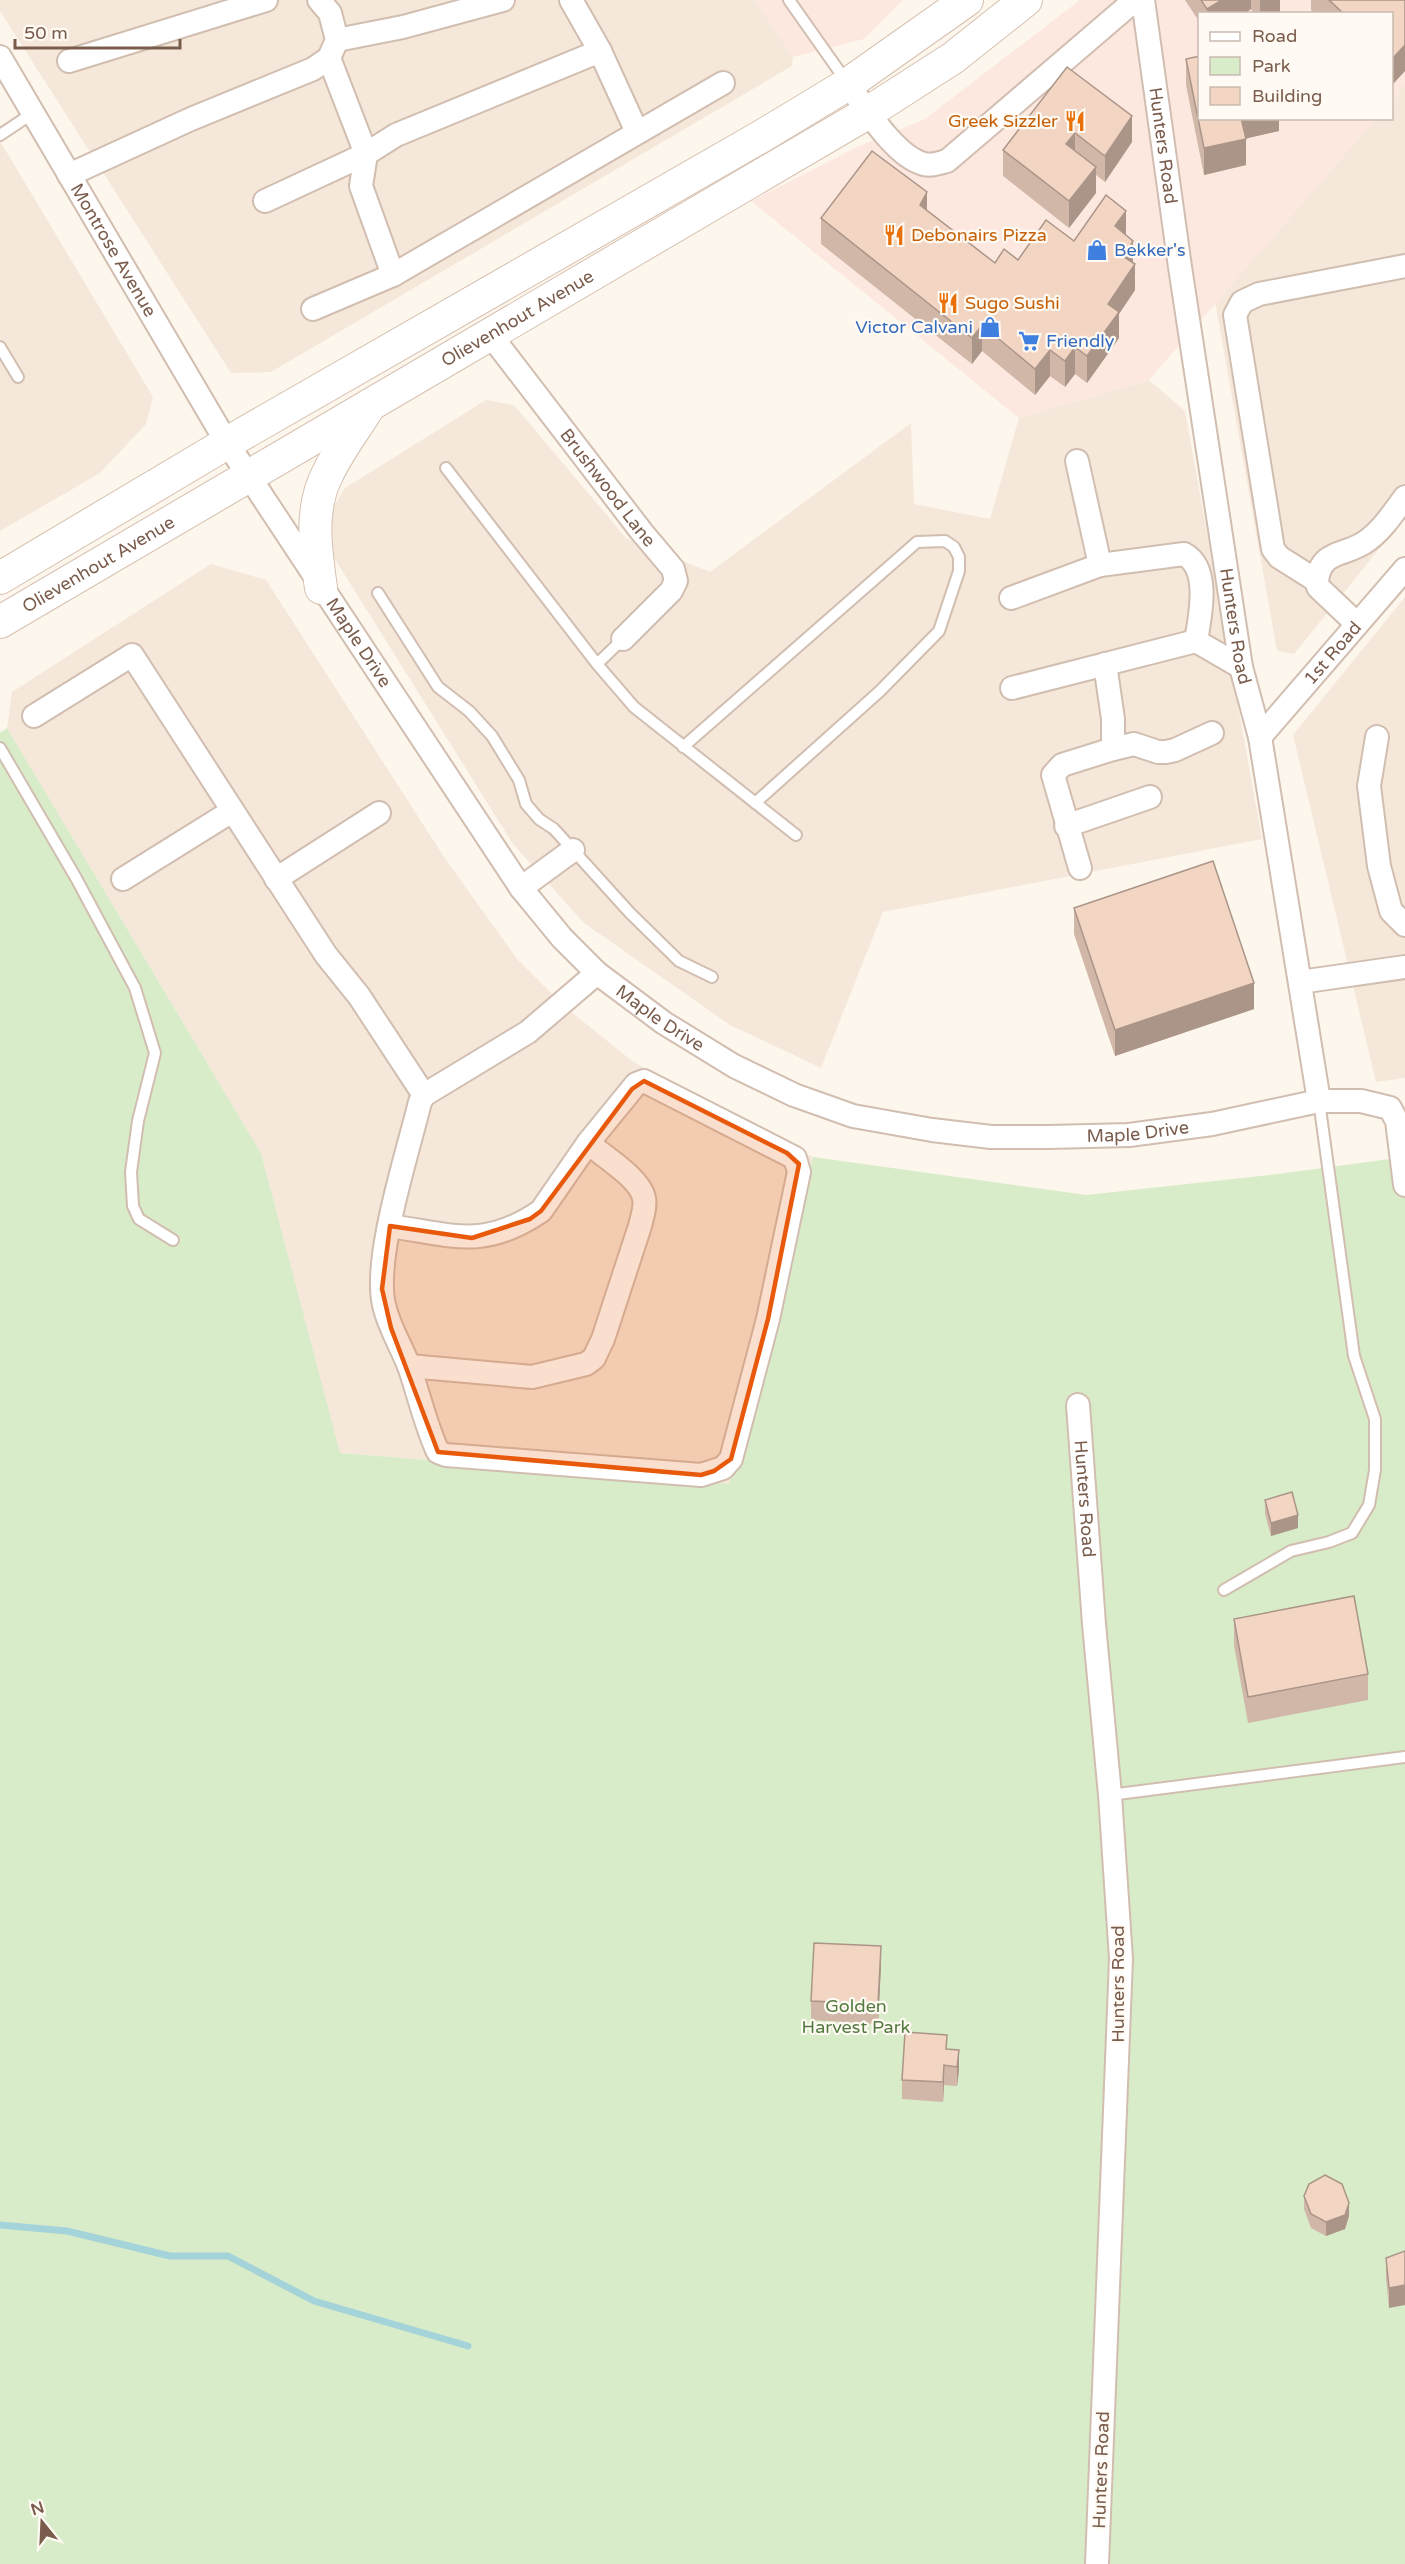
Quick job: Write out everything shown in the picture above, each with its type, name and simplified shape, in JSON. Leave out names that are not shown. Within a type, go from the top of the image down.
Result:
[{"type":"street","points":[[69,61],[266,0]]},
{"type":"street","points":[[319,0],[330,13],[333,49],[366,154],[361,186],[393,275]]},
{"type":"street","points":[[69,175],[191,119],[313,69],[333,49],[503,0]]},
{"type":"street","points":[[571,0],[600,51],[637,132]]},
{"type":"street","name":"Olievenhout Avenue","points":[[0,578],[227,443],[848,84],[967,0]]},
{"type":"street","name":"Olievenhout Avenue","points":[[0,622],[372,401],[869,112],[953,58],[1026,0]]},
{"type":"street","points":[[848,84],[888,137],[904,153],[922,164],[933,165],[947,161],[1135,0]]},
{"type":"street","name":"Hunters Road","points":[[1143,0],[1180,267],[1241,667],[1260,737],[1319,1101]]},
{"type":"street","points":[[265,201],[366,154],[396,135],[600,51]]},
{"type":"street","name":"Montrose Avenue","points":[[0,57],[247,475]]},
{"type":"street","points":[[312,309],[393,275],[723,82]]},
{"type":"street","points":[[1317,581],[1279,557],[1273,549],[1235,315],[1242,302],[1258,294],[1405,266]]},
{"type":"street","name":"Brushwood Lane","points":[[489,333],[641,531],[673,568],[676,581],[671,591],[623,639]]},
{"type":"street","points":[[321,588],[315,548],[315,523],[319,499],[326,476],[372,401]]},
{"type":"street","points":[[1077,461],[1100,565]]},
{"type":"street","name":"Maple Drive","points":[[247,475],[521,888],[562,938],[597,973],[664,1023],[734,1066],[794,1095],[853,1116],[991,1137],[1129,1135],[1212,1124],[1319,1101]]},
{"type":"street","points":[[1357,624],[1318,587],[1318,570],[1325,560],[1358,547],[1369,540],[1405,497]]},
{"type":"street","points":[[1011,598],[1100,565],[1184,554],[1189,556],[1197,568],[1203,599],[1196,641]]},
{"type":"street","name":"1st Road","points":[[1260,737],[1405,569]]},
{"type":"street","points":[[1012,688],[1196,641],[1241,667]]},
{"type":"street","points":[[34,716],[132,655],[326,955],[359,996],[424,1095]]},
{"type":"street","points":[[1105,664],[1113,719],[1113,749]]},
{"type":"street","points":[[1080,868],[1053,775],[1057,768],[1134,744],[1158,752],[1175,750],[1212,732]]},
{"type":"street","points":[[1377,737],[1369,786],[1379,866],[1391,910],[1405,925]]},
{"type":"street","points":[[1066,825],[1150,797]]},
{"type":"street","points":[[123,879],[232,812]]},
{"type":"street","points":[[276,879],[379,813]]},
{"type":"street","points":[[521,888],[573,850]]},
{"type":"street","points":[[1300,982],[1405,967]]},
{"type":"street","points":[[390,1226],[472,1238],[494,1234],[518,1225],[541,1211],[588,1143],[636,1083],[644,1080],[795,1158],[799,1164],[799,1172],[768,1319],[731,1459],[723,1468],[701,1475],[446,1455],[438,1452],[409,1366],[391,1328],[384,1304],[382,1271],[390,1226],[420,1102],[424,1095],[528,1032],[597,973]]},
{"type":"street","points":[[1319,1101],[1361,1101],[1390,1108],[1397,1121],[1405,1185]]},
{"type":"street","points":[[409,1366],[532,1377],[578,1368],[594,1358],[603,1339],[640,1226],[644,1211],[644,1198],[636,1182],[588,1143]]},
{"type":"street","name":"Hunters Road","points":[[1078,1405],[1121,1959],[1097,2564]]},
{"type":"lane","points":[[789,0],[848,84]]},
{"type":"lane","points":[[918,36],[946,0]]},
{"type":"lane","points":[[0,135],[33,113]]},
{"type":"lane","points":[[0,347],[18,378]]},
{"type":"lane","points":[[446,468],[597,664],[634,707],[796,835]]},
{"type":"lane","points":[[683,747],[917,542],[945,541],[954,547],[959,557],[959,572],[939,632],[880,691],[756,803]]},
{"type":"lane","points":[[378,593],[438,687],[469,711],[492,736],[519,780],[526,804],[539,819],[554,829],[630,912],[679,961],[712,977]]},
{"type":"lane","points":[[597,664],[623,639]]},
{"type":"lane","points":[[0,748],[76,878],[135,988],[155,1053],[137,1131],[131,1172],[133,1206],[139,1219],[173,1240]]},
{"type":"lane","points":[[1224,1590],[1292,1551],[1329,1542],[1352,1533],[1369,1505],[1375,1470],[1375,1419],[1354,1356],[1319,1101]]},
{"type":"lane","points":[[1110,1795],[1405,1757]]},
{"type":"highlighted area","points":[[644,1081],[787,1153],[799,1164],[768,1319],[731,1459],[714,1471],[701,1475],[438,1452],[391,1328],[382,1289],[390,1226],[472,1238],[530,1219],[541,1211],[632,1089]]},
{"type":"shaded area","points":[[0,0],[755,0],[793,57],[792,66],[271,372],[231,373],[0,11]]},
{"type":"shaded area","points":[[755,0],[903,0],[864,39],[793,57]]},
{"type":"shaded area","points":[[1080,0],[1405,0],[1405,85],[1393,100],[1393,12],[1198,12],[1198,120],[1375,120],[1149,380],[1019,418],[751,201],[857,147],[925,119]]},
{"type":"shaded area","points":[[1405,80],[1405,517],[1294,654],[1277,651],[1213,290],[1369,120],[1393,120],[1393,94]]},
{"type":"shaded area","points":[[0,141],[153,397],[146,424],[100,473],[0,531]]},
{"type":"shaded area","points":[[1149,380],[1185,411],[1262,839],[883,912],[821,1068],[730,1025],[584,923],[513,844],[328,548],[332,509],[345,488],[486,400],[514,405],[626,538],[710,572],[911,423],[914,504],[990,519],[1019,418]]},
{"type":"shaded area","points":[[211,564],[266,580],[444,857],[517,959],[565,1007],[631,1060],[707,1107],[813,1157],[729,1484],[339,1453],[261,1153],[7,728],[12,692]]},
{"type":"shaded area","points":[[1405,597],[1405,1078],[1376,1082],[1293,735]]},
{"type":"green space","name":"Golden Harvest Park","points":[[7,728],[261,1153],[340,1453],[729,1484],[813,1157],[1086,1195],[1278,1174],[1405,1157],[1405,2564],[0,2564],[0,733]]},
{"type":"building","points":[[1201,0],[1222,0],[1207,9]]},
{"type":"building","points":[[1329,0],[1405,0],[1405,45],[1393,58],[1393,12],[1342,12]]},
{"type":"building","points":[[1198,56],[1198,118],[1186,59]]},
{"type":"building","points":[[1067,67],[1132,116],[1105,156],[1075,133],[1066,144],[1096,167],[1069,201],[1003,150]]},
{"type":"building","points":[[1198,120],[1241,120],[1246,139],[1204,148]]},
{"type":"building","points":[[872,151],[927,192],[920,205],[995,263],[1004,249],[1018,260],[1046,220],[1074,241],[1106,195],[1126,211],[1115,226],[1133,241],[1124,257],[1135,264],[1108,304],[1119,312],[1087,356],[1075,347],[1065,361],[1050,350],[1035,369],[982,325],[972,338],[821,218]]},
{"type":"building","points":[[1213,861],[1254,983],[1115,1030],[1074,908]]},
{"type":"building","points":[[1292,1492],[1298,1515],[1271,1523],[1265,1500]]},
{"type":"building","points":[[1354,1596],[1368,1674],[1248,1697],[1234,1619]]},
{"type":"building","points":[[814,1943],[881,1946],[878,2004],[811,2001]]},
{"type":"building","points":[[905,2032],[947,2035],[946,2049],[959,2050],[957,2067],[944,2065],[943,2082],[902,2080]]},
{"type":"building","points":[[1325,2175],[1342,2184],[1349,2203],[1345,2215],[1326,2222],[1311,2214],[1304,2196],[1309,2184]]},
{"type":"building","points":[[1405,2251],[1405,2285],[1389,2288],[1386,2258]]},
{"type":"waterway","points":[[0,2225],[67,2231],[170,2256],[228,2256],[314,2301],[468,2346]]},
{"type":"place","name":"Greek Sizzler","points":[[1075,121]]},
{"type":"place","name":"Debonairs Pizza","points":[[894,235]]},
{"type":"place","name":"Bekker's","points":[[1097,250]]},
{"type":"place","name":"Sugo Sushi","points":[[948,303]]},
{"type":"place","name":"Victor Calvani","points":[[990,327]]},
{"type":"place","name":"Friendly","points":[[1029,341]]}]
